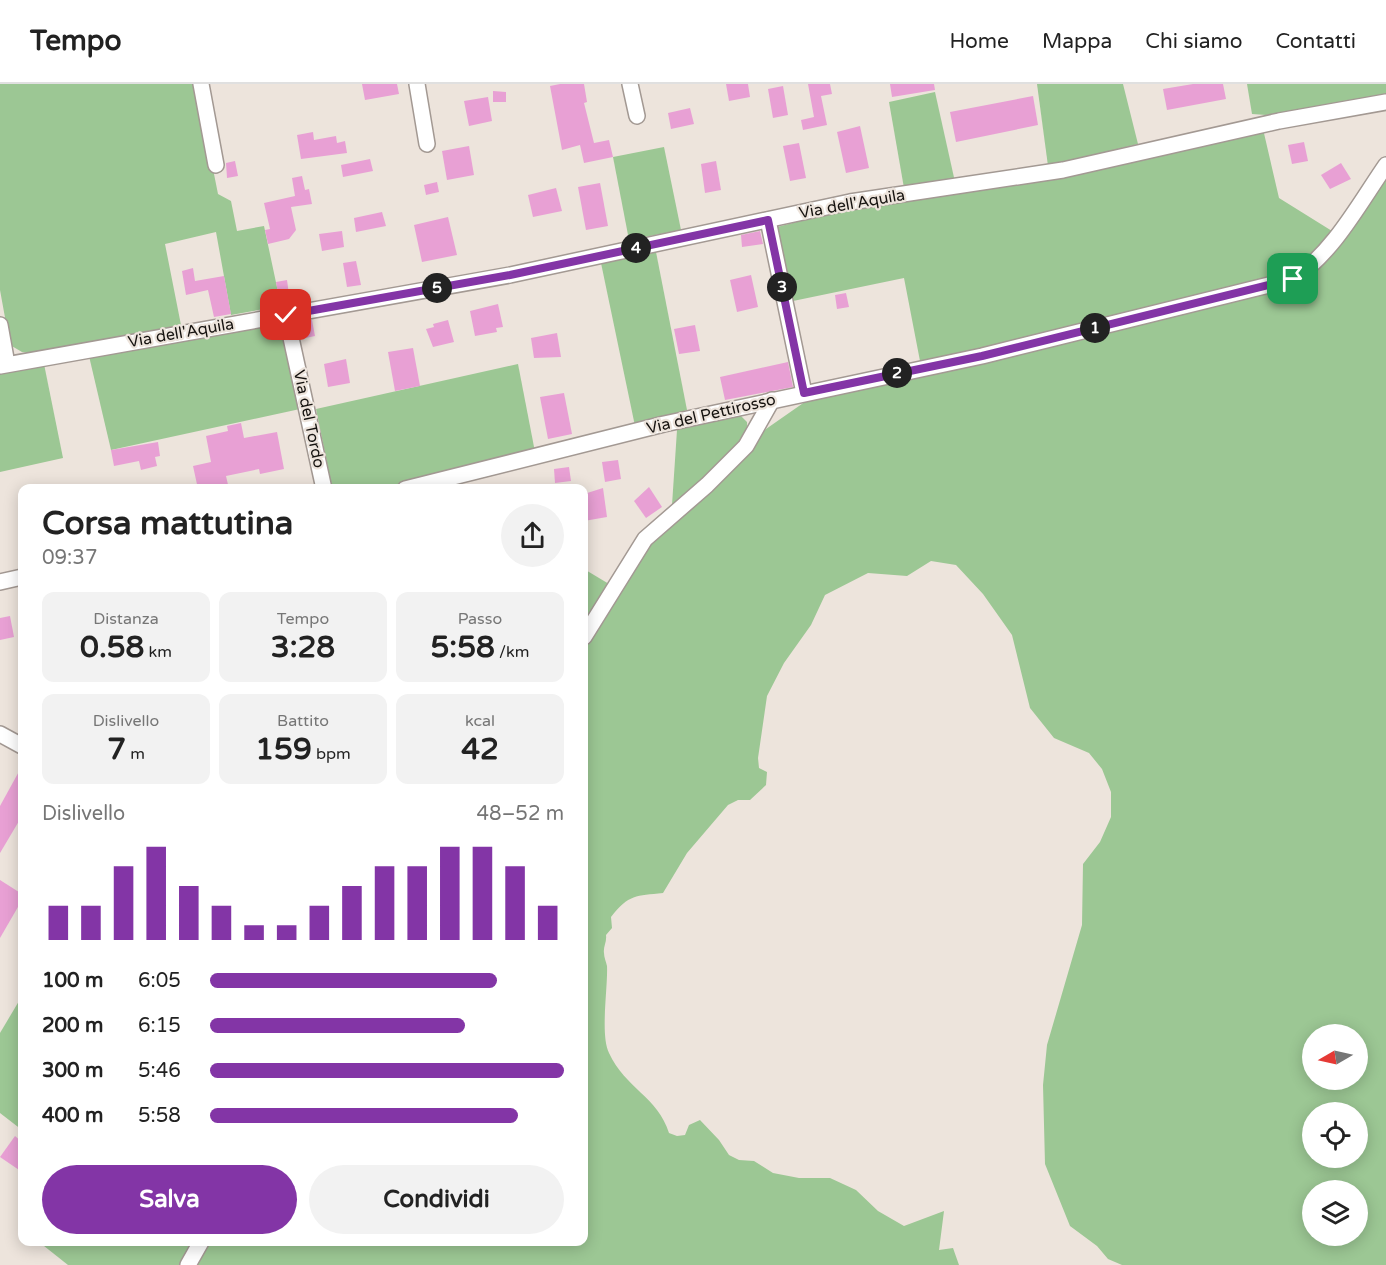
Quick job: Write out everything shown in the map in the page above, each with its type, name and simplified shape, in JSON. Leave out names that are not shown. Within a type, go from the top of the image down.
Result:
[{"type":"street","points":[[201,84],[216,165]]},
{"type":"street","points":[[417,84],[428,144]]},
{"type":"street","points":[[630,84],[637,116]]},
{"type":"street","name":"Via dell'Aquila","points":[[4,365],[510,275],[850,202],[1063,170],[1279,121],[1385,103]]},
{"type":"street","name":"Via del Pettirosso","points":[[426,484],[772,400],[982,356],[1293,279],[1311,268],[1325,251],[1386,165]]},
{"type":"street","points":[[768,220],[804,393]]},
{"type":"street","name":"Via del Tordo","points":[[286,315],[323,484]]},
{"type":"street","points":[[0,325],[4,365]]},
{"type":"street","points":[[588,631],[645,539],[707,485],[746,446],[772,400]]},
{"type":"street","points":[[0,582],[18,578]]},
{"type":"street","points":[[0,735],[18,744]]},
{"type":"street","points":[[188,1265],[199,1246]]},
{"type":"green space","points":[[0,84],[196,84],[218,194],[231,201],[237,231],[264,226],[281,306],[231,315],[216,232],[165,244],[181,325],[37,354],[22,352],[10,345],[0,290]]},
{"type":"green space","points":[[1037,84],[1123,84],[1138,144],[1048,166]]},
{"type":"green space","points":[[1247,84],[1386,84],[1386,96],[1266,115],[1252,114]]},
{"type":"green space","points":[[935,92],[955,182],[904,188],[889,102]]},
{"type":"green space","points":[[1263,129],[1279,198],[1332,231],[1312,258],[1290,275],[1075,328],[920,361],[904,278],[793,301],[777,227],[852,208]]},
{"type":"green space","points":[[664,147],[681,230],[629,240],[613,157]]},
{"type":"green space","points":[[1386,171],[1386,1265],[1122,1265],[1108,1259],[1097,1246],[1070,1226],[1045,1164],[1043,1085],[1047,1045],[1082,925],[1083,864],[1100,842],[1111,817],[1111,792],[1102,769],[1089,753],[1054,738],[1030,708],[1012,635],[983,594],[956,565],[931,561],[907,576],[868,573],[825,595],[811,625],[784,663],[767,696],[758,758],[759,768],[767,772],[766,785],[750,800],[738,800],[728,805],[687,853],[663,893],[628,900],[611,917],[612,928],[606,935],[604,951],[607,966],[605,1035],[606,1045],[616,1065],[657,1110],[669,1133],[677,1136],[685,1135],[689,1125],[700,1120],[719,1140],[729,1155],[739,1160],[754,1161],[773,1173],[799,1178],[830,1178],[856,1190],[878,1211],[904,1226],[944,1211],[939,1250],[953,1248],[959,1265],[193,1265],[205,1246],[588,1246],[588,638],[648,544],[766,429],[809,399],[1290,285]]},
{"type":"green space","points":[[656,252],[687,410],[635,426],[601,263]]},
{"type":"green space","points":[[278,322],[283,329],[300,409],[111,450],[89,356]]},
{"type":"green space","points":[[44,364],[63,458],[0,472],[0,373]]},
{"type":"green space","points":[[518,364],[535,452],[398,484],[331,484],[316,409]]},
{"type":"green space","points":[[740,415],[747,422],[745,432],[730,456],[672,505],[677,430]]},
{"type":"green space","points":[[588,571],[609,584],[588,619]]},
{"type":"green space","points":[[18,1003],[18,1127],[0,1113],[0,1033]]},
{"type":"green space","points":[[44,1246],[192,1246],[180,1265],[68,1265]]},
{"type":"building","points":[[362,84],[397,84],[399,94],[365,100]]},
{"type":"building","points":[[584,84],[587,102],[584,103],[594,143],[609,140],[613,157],[584,163],[580,145],[562,150],[550,86]]},
{"type":"building","points":[[726,84],[748,84],[750,97],[729,101]]},
{"type":"building","points":[[808,84],[830,84],[832,94],[821,96],[827,125],[803,130],[801,120],[814,117]]},
{"type":"building","points":[[890,84],[934,84],[935,90],[892,97]]},
{"type":"building","points":[[1193,84],[1223,84],[1226,99],[1167,110],[1163,89]]},
{"type":"building","points":[[783,86],[788,115],[773,118],[768,89]]},
{"type":"building","points":[[493,91],[506,92],[506,102],[493,102]]},
{"type":"building","points":[[1033,96],[1038,125],[956,142],[950,112]]},
{"type":"building","points":[[488,97],[492,121],[469,126],[464,101]]},
{"type":"building","points":[[690,108],[694,124],[671,129],[668,113]]},
{"type":"building","points":[[860,126],[869,168],[846,173],[837,132]]},
{"type":"building","points":[[313,132],[314,140],[336,136],[337,143],[345,141],[347,153],[301,159],[297,135]]},
{"type":"building","points":[[1304,142],[1308,161],[1292,164],[1288,145]]},
{"type":"building","points":[[799,143],[806,178],[790,181],[783,146]]},
{"type":"building","points":[[469,146],[474,175],[447,180],[442,151]]},
{"type":"building","points":[[370,159],[373,171],[343,177],[341,165]]},
{"type":"building","points":[[235,161],[238,176],[227,178],[226,163]]},
{"type":"building","points":[[716,161],[721,190],[705,193],[701,164]]},
{"type":"building","points":[[1341,163],[1351,179],[1330,189],[1321,175]]},
{"type":"building","points":[[302,176],[305,190],[309,189],[312,204],[291,207],[296,230],[289,239],[268,244],[265,230],[270,229],[264,203],[295,196],[292,178]]},
{"type":"building","points":[[437,182],[439,192],[426,195],[424,185]]},
{"type":"building","points":[[600,183],[608,226],[586,230],[578,187]]},
{"type":"building","points":[[556,188],[562,211],[533,217],[528,195]]},
{"type":"building","points":[[382,212],[386,226],[356,232],[354,218]]},
{"type":"building","points":[[448,217],[457,255],[422,262],[414,225]]},
{"type":"building","points":[[342,231],[344,247],[322,251],[319,234]]},
{"type":"building","points":[[760,231],[763,244],[742,247],[741,235]]},
{"type":"building","points":[[356,261],[361,285],[347,287],[343,263]]},
{"type":"building","points":[[193,268],[195,281],[224,276],[231,314],[214,317],[208,290],[186,295],[182,271]]},
{"type":"building","points":[[751,275],[758,307],[737,312],[730,280]]},
{"type":"building","points":[[287,280],[290,302],[280,304],[276,282]]},
{"type":"building","points":[[846,293],[849,307],[837,309],[835,295]]},
{"type":"building","points":[[498,304],[503,327],[496,328],[497,332],[475,336],[470,311]]},
{"type":"building","points":[[312,320],[315,336],[301,339],[298,323]]},
{"type":"building","points":[[448,320],[454,342],[433,347],[426,329],[434,327],[433,324]]},
{"type":"building","points":[[695,325],[700,351],[679,354],[674,329]]},
{"type":"building","points":[[557,333],[561,357],[534,358],[531,338]]},
{"type":"building","points":[[413,348],[420,386],[395,391],[388,352]]},
{"type":"building","points":[[346,359],[350,383],[328,387],[324,364]]},
{"type":"building","points":[[788,362],[793,387],[725,400],[720,377]]},
{"type":"building","points":[[564,393],[572,434],[548,439],[540,397]]},
{"type":"building","points":[[241,423],[244,438],[277,432],[284,469],[260,474],[259,469],[226,476],[228,484],[197,484],[193,466],[211,462],[206,436],[228,431],[227,426]]},
{"type":"building","points":[[158,442],[160,456],[155,457],[157,466],[141,470],[139,461],[114,466],[111,450]]},
{"type":"building","points":[[618,460],[621,479],[605,482],[602,462]]},
{"type":"building","points":[[569,467],[571,481],[555,483],[554,469]]},
{"type":"building","points":[[649,487],[662,507],[646,518],[634,501]]},
{"type":"building","points":[[603,488],[607,517],[588,520],[588,493]]},
{"type":"building","points":[[10,616],[14,637],[0,640],[0,618]]},
{"type":"building","points":[[18,773],[18,823],[0,853],[0,806]]},
{"type":"building","points":[[0,880],[18,891],[18,907],[0,938]]},
{"type":"building","points":[[15,1136],[18,1139],[18,1169],[0,1157]]},
{"type":"route","points":[[286,315],[510,275],[768,220],[804,393],[982,356],[1293,279]]}]
